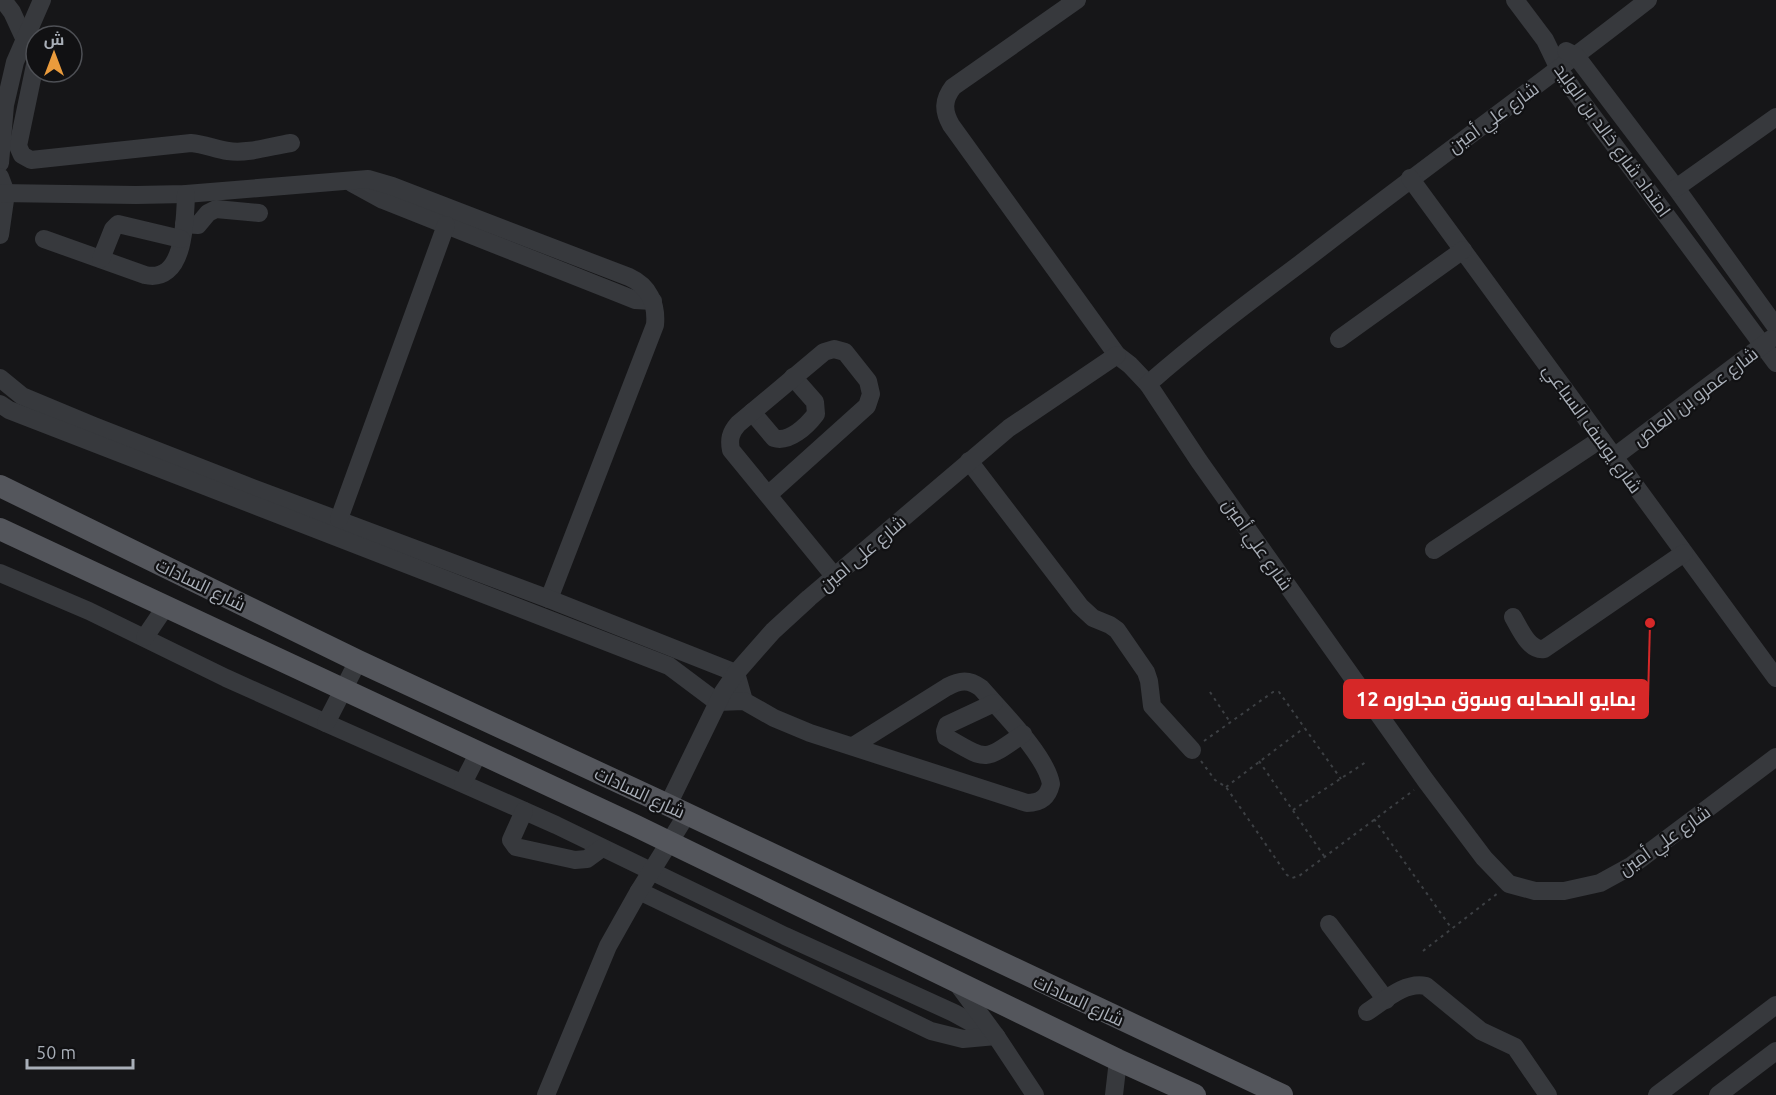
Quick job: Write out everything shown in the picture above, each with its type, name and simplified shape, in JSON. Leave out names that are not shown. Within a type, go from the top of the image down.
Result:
[{"type":"main road","name":"شارع السادات","points":[[0,486],[358,661],[678,809],[1282,1095]]},
{"type":"main road","name":"شارع السادات","points":[[0,529],[670,842],[1118,1060],[1195,1095]]},
{"type":"main road","points":[[619,818],[634,789]]},
{"type":"street","points":[[3,0],[24,26]]},
{"type":"street","points":[[33,24],[42,0]]},
{"type":"street","points":[[1077,0],[953,87],[948,94],[945,110],[951,125],[1117,355],[1148,384]]},
{"type":"street","points":[[1515,0],[1545,40]]},
{"type":"street","name":"شارع علي أمين","points":[[1648,0],[1559,69],[1410,178],[1185,352],[1148,384],[1199,461],[1426,782],[1484,858],[1509,884],[1535,891],[1564,891],[1600,883],[1632,866],[1776,757]]},
{"type":"street","name":"امتداد شارع خالد بن الوليد","points":[[1545,40],[1576,56],[1676,188],[1776,327]]},
{"type":"street","name":"امتداد شارع خالد بن الوليد","points":[[1545,40],[1559,69],[1769,340],[1776,363]]},
{"type":"street","points":[[0,163],[5,105],[15,62],[24,45]]},
{"type":"street","points":[[31,84],[18,146],[22,155],[31,160],[191,143],[237,152],[291,143]]},
{"type":"street","points":[[1676,188],[1776,117]]},
{"type":"street","name":"شارع يوسف السباعي","points":[[1410,178],[1776,678]]},
{"type":"street","points":[[0,235],[2,188],[126,195],[186,194],[368,179],[392,186],[629,277],[641,284],[652,302],[656,320],[653,332],[549,599]]},
{"type":"street","points":[[348,181],[383,200],[627,297],[652,302]]},
{"type":"street","points":[[44,239],[145,276],[161,275],[171,269],[176,262],[183,231],[186,194]]},
{"type":"street","points":[[101,260],[112,229],[118,224],[183,231],[198,225],[208,213],[216,209],[259,213]]},
{"type":"street","points":[[339,519],[446,225]]},
{"type":"street","points":[[1339,339],[1463,250]]},
{"type":"street","name":"شارع عمرو بن العاص","points":[[1614,457],[1769,340]]},
{"type":"street","points":[[768,495],[867,406],[871,387],[845,352],[840,350],[824,352],[733,430],[729,443],[731,450],[835,577]]},
{"type":"street","name":"شارع على امين","points":[[546,1095],[608,946],[670,842],[678,809],[717,702],[736,673],[779,625],[969,461],[1009,428],[1117,355]]},
{"type":"street","points":[[752,412],[774,438],[788,439],[816,414],[815,402],[793,377]]},
{"type":"street","points":[[0,378],[22,396],[239,492],[339,519],[460,575],[669,666],[717,702],[744,701],[783,722],[810,733],[1027,803],[1034,803],[1046,796],[1051,784],[1050,777],[1023,734],[973,682],[964,680],[954,683],[853,746]]},
{"type":"street","points":[[0,405],[9,411],[239,492],[460,575],[549,599],[736,673],[744,701]]},
{"type":"street","points":[[1434,550],[1601,439]]},
{"type":"street","points":[[969,461],[1080,606],[1093,618],[1117,630],[1146,672],[1150,699],[1156,713],[1192,750]]},
{"type":"street","points":[[1513,617],[1533,647],[1538,650],[1544,649],[1684,553]]},
{"type":"street","points":[[0,573],[145,637],[226,678],[524,810],[800,943],[954,1013],[996,1036]]},
{"type":"street","points":[[145,637],[166,606]]},
{"type":"street","points":[[326,723],[358,661]]},
{"type":"street","points":[[994,703],[947,725],[946,737],[984,756],[996,753],[1023,734]]},
{"type":"street","points":[[463,783],[479,752]]},
{"type":"street","points":[[524,810],[511,840],[516,847],[575,860],[593,856],[602,848]]},
{"type":"street","points":[[639,891],[931,1031],[963,1040],[996,1036]]},
{"type":"street","points":[[1329,924],[1386,1000]]},
{"type":"street","points":[[953,979],[996,1036],[1035,1095]]},
{"type":"street","points":[[1367,1012],[1413,985],[1426,986],[1481,1031],[1515,1047],[1548,1095]]},
{"type":"street","points":[[1657,1095],[1776,1005]]},
{"type":"street","points":[[1718,1095],[1776,1051]]},
{"type":"street","points":[[1114,1095],[1118,1060]]},
{"type":"path","points":[[1210,692],[1231,722]]},
{"type":"path","points":[[1341,779],[1279,692],[1273,692],[1192,750],[1215,780],[1226,787],[1287,875],[1292,878],[1299,876],[1426,782]]},
{"type":"path","points":[[1226,787],[1304,728]]},
{"type":"path","points":[[1259,761],[1324,856]]},
{"type":"path","points":[[1293,810],[1366,762]]},
{"type":"path","points":[[1374,819],[1452,929]]},
{"type":"path","points":[[1423,951],[1509,884]]},
{"type":"place","name":"بمايو الصحابه وسوق مجاوره 12","points":[[1650,623]]}]
